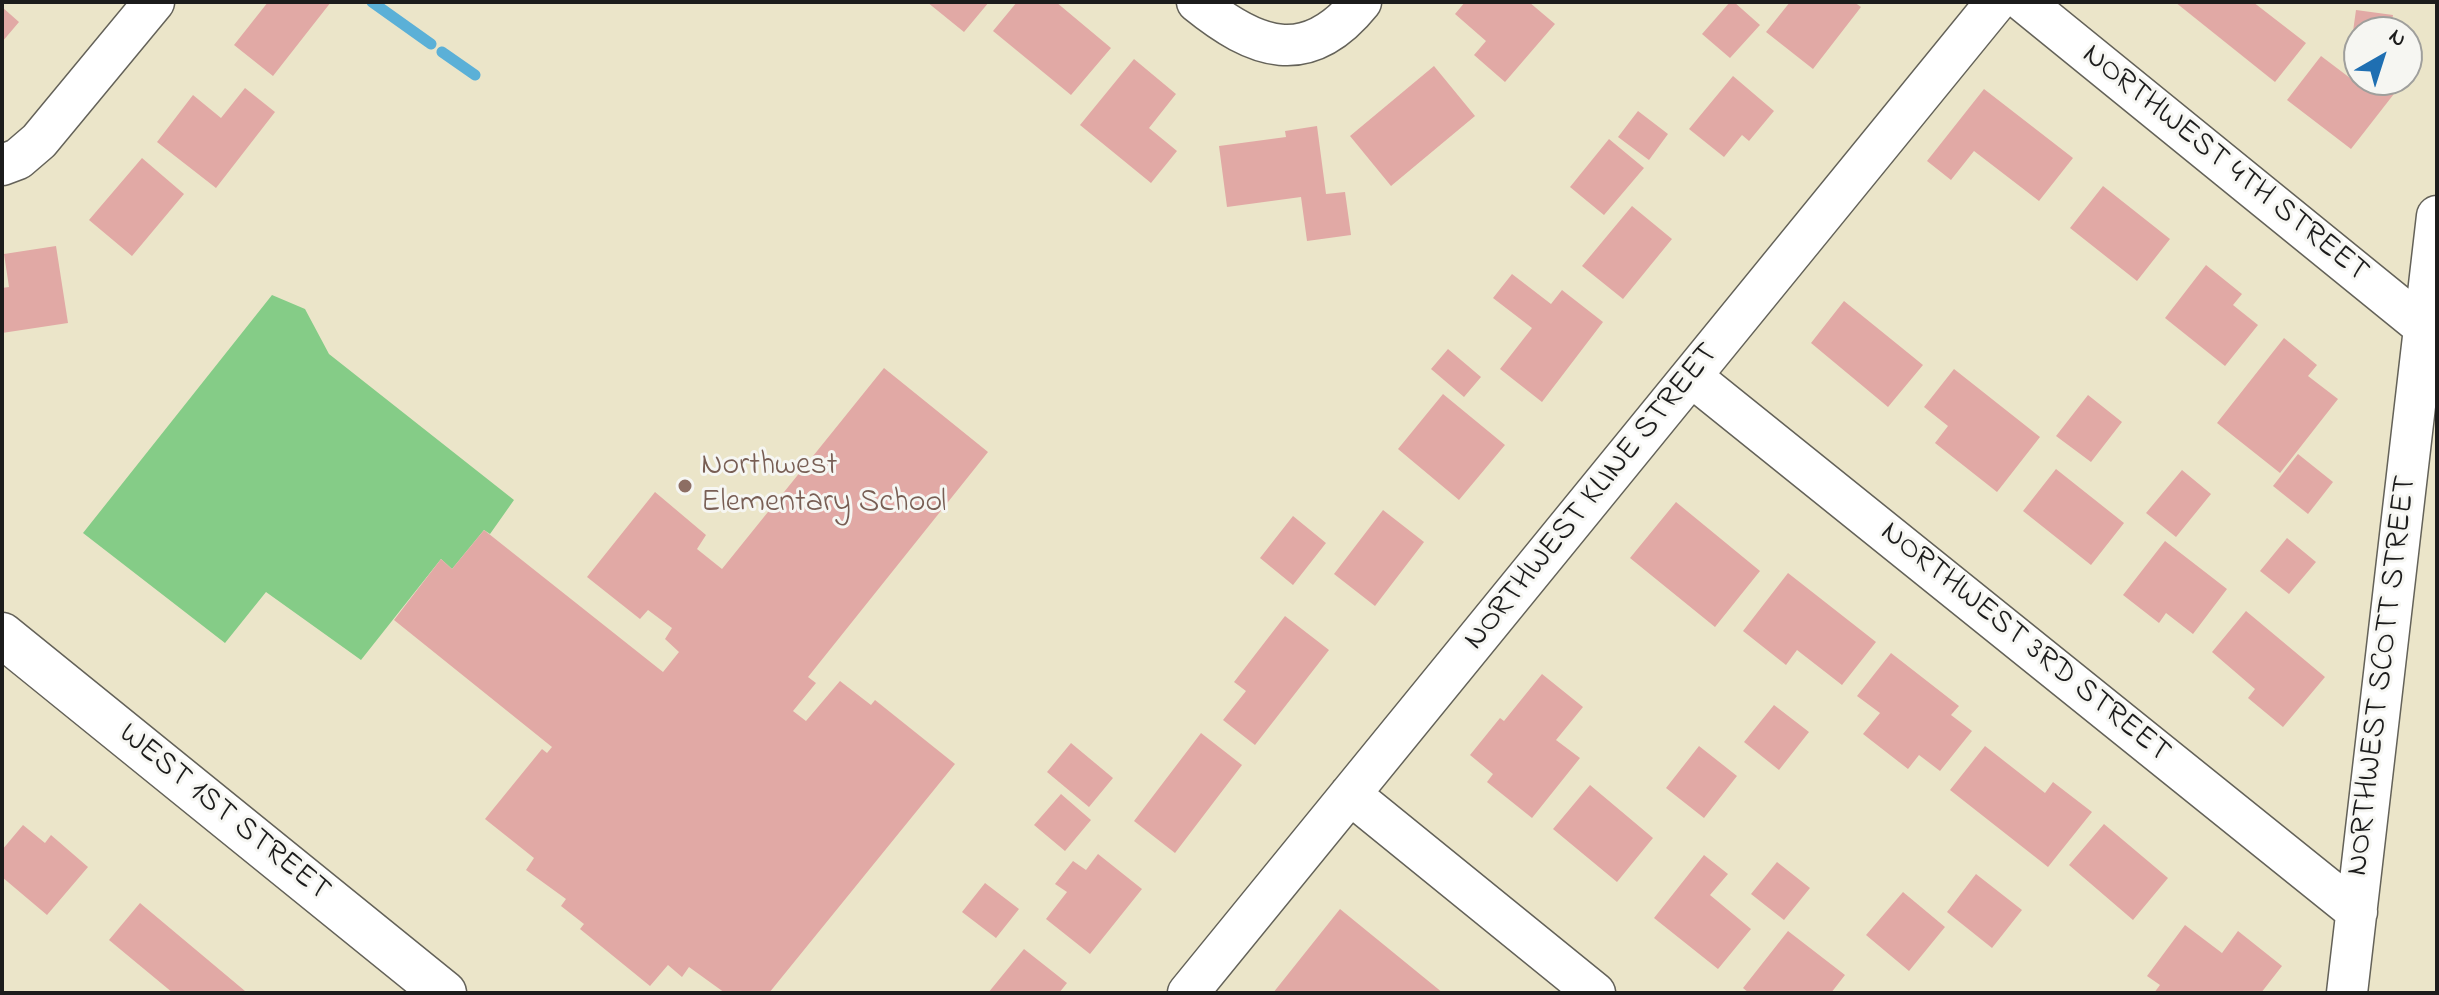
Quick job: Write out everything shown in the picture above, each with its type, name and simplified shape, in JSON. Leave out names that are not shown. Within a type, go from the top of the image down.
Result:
[{"type":"main road","name":"WEST 1ST STREET","points":[[2,635],[444,993]]},
{"type":"street","points":[[2,165],[18,159],[39,141],[154,2]]},
{"type":"street","points":[[1197,2],[1237,32],[1255,40],[1294,44],[1316,39],[1334,29],[1361,2]]},
{"type":"street","name":"NORTHWEST KLINE STREET","points":[[1188,993],[1996,2]]},
{"type":"street","name":"NORTHWEST 4TH STREET","points":[[2024,2],[2424,327]]},
{"type":"street","name":"NORTHWEST SCOTT STREET","points":[[2347,993],[2437,216]]},
{"type":"street","name":"NORTHWEST 3RD STREET","points":[[1692,377],[2357,912]]},
{"type":"street","points":[[1350,794],[1595,993]]},
{"type":"green space","points":[[272,295],[305,309],[329,354],[514,500],[490,534],[484,530],[452,569],[441,559],[361,660],[266,592],[225,643],[83,533]]},
{"type":"building","points":[[268,2],[331,2],[273,76],[234,45]]},
{"type":"building","points":[[927,2],[989,2],[964,32]]},
{"type":"building","points":[[1017,2],[1056,2],[1111,48],[1071,95],[993,31]]},
{"type":"building","points":[[1465,2],[1529,2],[1555,24],[1505,82],[1474,55],[1486,41],[1455,14]]},
{"type":"building","points":[[1730,2],[1734,2],[1760,25],[1730,58],[1702,34]]},
{"type":"building","points":[[1790,2],[1854,2],[1861,7],[1813,69],[1766,32]]},
{"type":"building","points":[[2175,2],[2253,2],[2306,43],[2275,82]]},
{"type":"building","points":[[2,7],[19,22],[2,42]]},
{"type":"building","points":[[2356,10],[2393,15],[2393,16],[2355,16]]},
{"type":"building","points":[[2321,56],[2343,73],[2343,96],[2392,96],[2351,149],[2287,100]]},
{"type":"building","points":[[1134,59],[1176,94],[1149,128],[1177,151],[1151,183],[1080,125]]},
{"type":"building","points":[[1434,66],[1475,116],[1391,186],[1350,136]]},
{"type":"building","points":[[1733,76],[1774,111],[1749,141],[1742,135],[1724,157],[1689,129]]},
{"type":"building","points":[[245,88],[275,112],[216,188],[157,142],[193,95],[221,118]]},
{"type":"building","points":[[1984,89],[2073,158],[2039,201],[1974,151],[1951,180],[1927,161]]},
{"type":"building","points":[[1638,111],[1668,134],[1649,160],[1618,137]]},
{"type":"building","points":[[1317,126],[1326,194],[1345,192],[1351,235],[1307,241],[1301,197],[1227,207],[1219,146],[1286,137],[1285,131]]},
{"type":"building","points":[[1609,139],[1644,168],[1604,215],[1570,187]]},
{"type":"building","points":[[142,158],[184,194],[132,256],[89,220]]},
{"type":"building","points":[[2103,186],[2170,239],[2137,281],[2070,228]]},
{"type":"building","points":[[1632,206],[1672,239],[1623,299],[1582,266]]},
{"type":"building","points":[[56,246],[68,323],[2,333],[2,288],[9,287],[4,254]]},
{"type":"building","points":[[2206,265],[2242,294],[2233,305],[2258,325],[2225,366],[2165,318]]},
{"type":"building","points":[[1512,274],[1551,304],[1562,290],[1603,322],[1542,402],[1500,369],[1532,328],[1493,298]]},
{"type":"building","points":[[1844,301],[1923,365],[1888,407],[1811,343]]},
{"type":"building","points":[[2284,338],[2317,365],[2308,376],[2338,399],[2280,473],[2217,423]]},
{"type":"building","points":[[1448,349],[1481,377],[1464,397],[1431,369]]},
{"type":"building","name":"Northwest Elementary School","points":[[884,368],[988,452],[808,677],[816,683],[793,711],[806,721],[840,681],[871,705],[875,700],[955,764],[769,993],[725,993],[689,967],[682,977],[668,965],[650,986],[580,929],[584,924],[561,906],[566,899],[526,870],[534,858],[485,819],[542,749],[547,753],[552,747],[394,620],[441,559],[452,569],[484,530],[663,672],[679,652],[665,639],[672,628],[648,610],[640,619],[587,577],[655,492],[706,535],[697,549],[722,569]]},
{"type":"building","points":[[1954,369],[2040,437],[1997,492],[1935,443],[1948,426],[1924,407]]},
{"type":"building","points":[[1443,394],[1505,445],[1459,500],[1398,449]]},
{"type":"building","points":[[2088,395],[2122,422],[2091,462],[2056,436]]},
{"type":"building","points":[[2298,454],[2333,482],[2308,514],[2273,486]]},
{"type":"building","points":[[2056,469],[2124,523],[2091,565],[2023,511]]},
{"type":"building","points":[[2182,470],[2211,494],[2176,537],[2146,513]]},
{"type":"building","points":[[1676,502],[1760,571],[1715,627],[1630,558]]},
{"type":"building","points":[[1383,510],[1424,542],[1375,606],[1334,574]]},
{"type":"building","points":[[1293,516],[1326,543],[1293,585],[1260,558]]},
{"type":"building","points":[[2287,538],[2316,562],[2289,594],[2260,571]]},
{"type":"building","points":[[2165,541],[2227,589],[2193,634],[2166,613],[2159,623],[2123,595]]},
{"type":"building","points":[[1788,573],[1876,642],[1842,685],[1797,650],[1786,665],[1743,631]]},
{"type":"building","points":[[2246,611],[2325,677],[2283,727],[2248,698],[2255,689],[2212,652]]},
{"type":"building","points":[[1285,616],[1329,650],[1255,745],[1223,720],[1246,691],[1234,682]]},
{"type":"building","points":[[1891,653],[1959,706],[1951,715],[1972,731],[1940,771],[1919,755],[1908,769],[1863,734],[1880,713],[1857,696]]},
{"type":"building","points":[[1542,674],[1583,707],[1556,740],[1580,758],[1532,818],[1487,782],[1493,774],[1470,755],[1500,718],[1504,721]]},
{"type":"building","points":[[1774,705],[1809,732],[1779,770],[1744,742]]},
{"type":"building","points":[[1201,733],[1242,765],[1175,853],[1134,821]]},
{"type":"building","points":[[1071,743],[1113,778],[1089,807],[1047,772]]},
{"type":"building","points":[[1699,746],[1737,776],[1704,818],[1666,788]]},
{"type":"building","points":[[1985,746],[2045,793],[2053,782],[2092,812],[2048,867],[1950,790]]},
{"type":"building","points":[[1590,785],[1653,838],[1617,882],[1553,829]]},
{"type":"building","points":[[1061,794],[1091,820],[1065,851],[1034,825]]},
{"type":"building","points":[[2104,824],[2168,878],[2133,920],[2069,865]]},
{"type":"building","points":[[23,825],[45,843],[51,835],[88,867],[47,915],[2,877],[2,850]]},
{"type":"building","points":[[1098,854],[1142,889],[1090,954],[1046,919],[1067,892],[1055,884],[1073,861],[1086,870]]},
{"type":"building","points":[[1704,855],[1728,874],[1710,895],[1751,929],[1718,969],[1654,918]]},
{"type":"building","points":[[1777,862],[1810,888],[1784,920],[1751,894]]},
{"type":"building","points":[[1976,874],[2022,910],[1992,948],[1947,912]]},
{"type":"building","points":[[985,883],[1019,909],[996,938],[962,912]]},
{"type":"building","points":[[1903,892],[1945,927],[1909,971],[1866,935]]},
{"type":"building","points":[[140,903],[245,991],[173,993],[109,940]]},
{"type":"building","points":[[1340,909],[1443,993],[1273,993]]},
{"type":"building","points":[[2185,925],[2222,953],[2238,931],[2282,966],[2261,993],[2154,993],[2160,985],[2147,976]]},
{"type":"building","points":[[1788,931],[1845,975],[1831,993],[1749,993],[1743,988]]},
{"type":"building","points":[[1024,949],[1067,983],[1059,993],[988,993]]},
{"type":"waterway","points":[[372,2],[431,44]]},
{"type":"waterway","points":[[442,52],[475,75]]},
{"type":"place","name":"Northwest Elementary School","points":[[685,486]]}]
